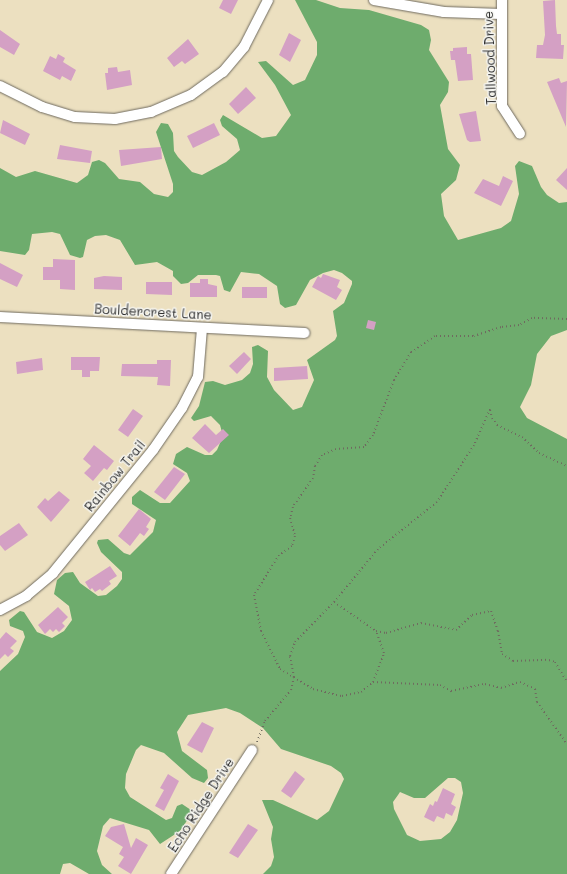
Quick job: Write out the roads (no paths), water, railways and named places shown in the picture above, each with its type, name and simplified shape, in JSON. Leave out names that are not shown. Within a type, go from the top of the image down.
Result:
[{"type":"street","points":[[0,86],[42,107],[75,117],[115,119],[151,112],[191,96],[223,72],[244,47],[268,0]]},
{"type":"street","points":[[374,0],[444,12],[501,14]]},
{"type":"street","name":"Tallwood Drive","points":[[502,0],[502,106],[520,134]]},
{"type":"street","name":"Bouldercrest Lane","points":[[0,317],[305,333]]},
{"type":"street","name":"Rainbow Trail","points":[[0,610],[26,596],[53,573],[153,450],[182,408],[198,377],[202,328]]},
{"type":"street","name":"Echo Ridge Drive","points":[[171,874],[252,750]]}]
